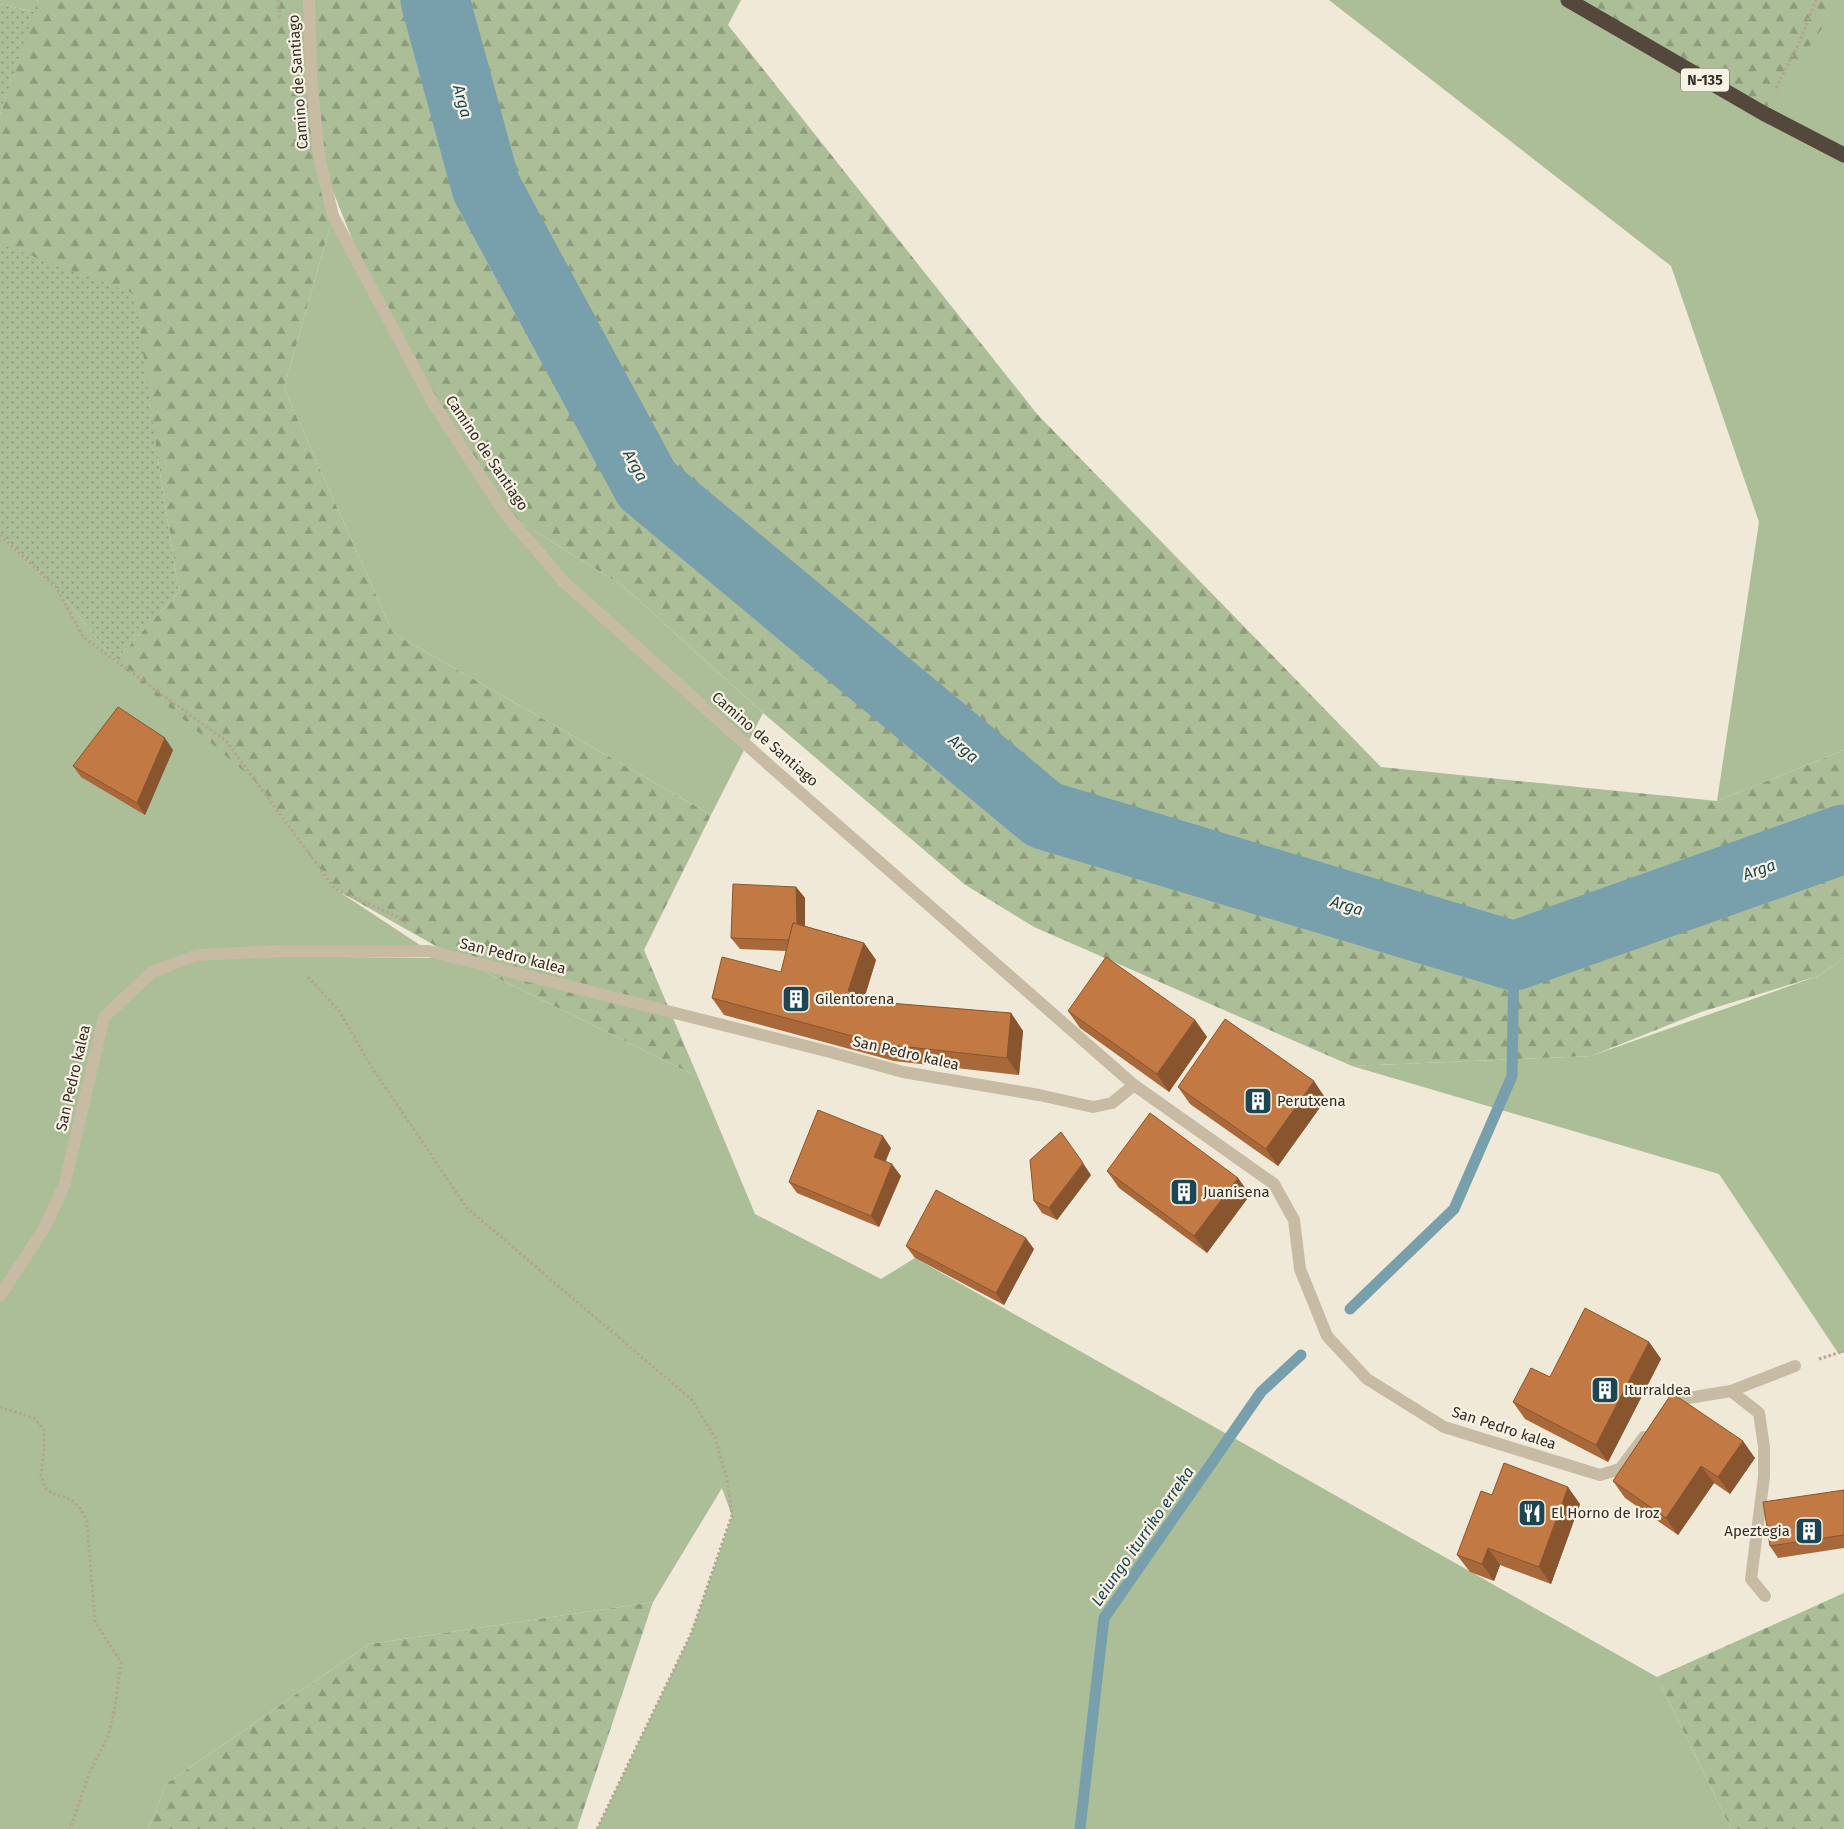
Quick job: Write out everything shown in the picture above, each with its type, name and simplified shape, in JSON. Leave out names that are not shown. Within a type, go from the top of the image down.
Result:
[{"type":"highway","name":"N-135","points":[[1568,0],[1763,113],[1844,155]]},
{"type":"street","name":"Camino de Santiago","points":[[309,0],[311,76],[319,156],[333,216],[433,403],[504,512],[564,582],[827,814]]},
{"type":"street","name":"San Pedro kalea","points":[[827,814],[1134,1085],[1274,1184],[1294,1220],[1300,1269],[1327,1336],[1367,1379],[1444,1427],[1600,1475],[1620,1469],[1662,1413],[1682,1399],[1731,1391],[1794,1366]]},
{"type":"street","name":"San Pedro kalea","points":[[0,1296],[45,1227],[65,1184],[104,1017],[152,972],[197,956],[284,951],[429,951],[903,1072],[1039,1095],[1093,1107],[1112,1103],[1134,1085]]},
{"type":"street","points":[[1731,1391],[1759,1413],[1764,1447],[1764,1477],[1751,1580],[1765,1596]]},
{"type":"path","points":[[1763,113],[1799,43],[1816,0]]},
{"type":"path","points":[[0,535],[56,587],[83,637],[226,741],[335,889],[398,917],[413,927]]},
{"type":"path","points":[[284,951],[340,1012],[371,1066],[467,1208],[692,1400],[716,1438],[727,1479],[732,1515],[690,1634],[597,1829]]},
{"type":"path","points":[[0,1407],[34,1418],[44,1430],[41,1475],[45,1488],[56,1495],[71,1499],[79,1507],[86,1522],[95,1622],[120,1662],[115,1708],[108,1736],[89,1774],[70,1829]]},
{"type":"green space","points":[[0,0],[38,0],[35,12],[0,4]]},
{"type":"green space","points":[[38,0],[741,0],[728,25],[1037,414],[1381,767],[1717,801],[1844,750],[1844,958],[1818,976],[1701,1012],[1591,1056],[1352,1066],[1034,927],[964,884],[763,713],[623,586],[504,512],[433,403],[367,277],[329,181],[333,216],[284,388],[393,633],[711,815],[644,950],[698,1077],[457,958],[335,889],[254,780],[115,661],[179,592],[158,460],[0,244],[0,114]]},
{"type":"green space","points":[[1329,0],[1844,0],[1844,750],[1717,801],[1759,522],[1671,266]]},
{"type":"green space","points":[[1575,0],[1842,0],[1763,113]]},
{"type":"green space","points":[[0,4],[35,12],[0,114]]},
{"type":"green space","points":[[333,216],[504,512],[623,586],[763,713],[711,815],[393,633],[284,388]]},
{"type":"green space","points":[[0,244],[135,294],[179,592],[115,661],[56,587],[0,535]]},
{"type":"green space","points":[[0,535],[56,587],[115,661],[226,741],[335,889],[429,951],[209,956],[457,958],[698,1077],[755,1214],[881,1279],[915,1258],[1657,1677],[1731,1829],[597,1829],[691,1634],[732,1516],[722,1488],[653,1602],[369,1644],[166,1784],[148,1829],[0,1829]]},
{"type":"green space","points":[[1844,958],[1844,1353],[1838,1353],[1719,1174],[1352,1066],[1591,1056],[1818,976]]},
{"type":"green space","points":[[1844,1593],[1844,1829],[1731,1829],[1657,1677]]},
{"type":"green space","points":[[653,1602],[577,1829],[148,1829],[166,1784],[369,1644]]},
{"type":"building","points":[[118,707],[165,738],[137,803],[73,766]]},
{"type":"building","points":[[733,884],[796,887],[797,924],[793,923],[789,940],[731,938]]},
{"type":"building","name":"Gilentorena","points":[[793,923],[864,943],[848,991],[889,1003],[1011,1013],[1007,1058],[882,1044],[712,998],[722,957],[781,972]]},
{"type":"building","points":[[1106,957],[1195,1020],[1157,1074],[1068,1011]]},
{"type":"building","name":"Perutxena","points":[[1225,1019],[1314,1081],[1266,1149],[1178,1087]]},
{"type":"building","points":[[818,1110],[883,1136],[874,1157],[892,1164],[871,1216],[789,1182]]},
{"type":"building","name":"Juanisena","points":[[1150,1113],[1238,1178],[1194,1236],[1107,1171]]},
{"type":"building","points":[[1061,1132],[1083,1163],[1049,1208],[1034,1201],[1030,1160]]},
{"type":"building","points":[[936,1190],[1026,1238],[996,1293],[906,1246]]},
{"type":"building","name":"Iturraldea","points":[[1585,1308],[1649,1342],[1596,1445],[1513,1402],[1531,1368],[1550,1377]]},
{"type":"building","points":[[1672,1393],[1743,1441],[1718,1477],[1701,1466],[1666,1518],[1613,1481]]},
{"type":"building","points":[[1504,1463],[1568,1487],[1539,1567],[1488,1548],[1482,1564],[1457,1555],[1481,1491],[1492,1495]]},
{"type":"building","name":"Apeztegia","points":[[1844,1490],[1844,1535],[1770,1546],[1763,1502]]},
{"type":"waterway","name":"Arga","points":[[435,0],[486,187],[647,485],[1044,815],[1514,956],[1844,839]]},
{"type":"waterway","name":"Leiungo iturriko erreka","points":[[1350,1309],[1454,1209],[1512,1076],[1514,956]]},
{"type":"waterway","name":"Leiungo iturriko erreka","points":[[1080,1829],[1104,1618],[1261,1392],[1301,1355]]},
{"type":"place","name":"Gilentorena","points":[[796,999]]},
{"type":"place","name":"Perutxena","points":[[1258,1101]]},
{"type":"place","name":"Juanisena","points":[[1184,1192]]},
{"type":"place","name":"Iturraldea","points":[[1605,1390]]},
{"type":"place","name":"El Horno de Iroz","points":[[1532,1513]]},
{"type":"place","name":"Apeztegia","points":[[1809,1531]]}]
